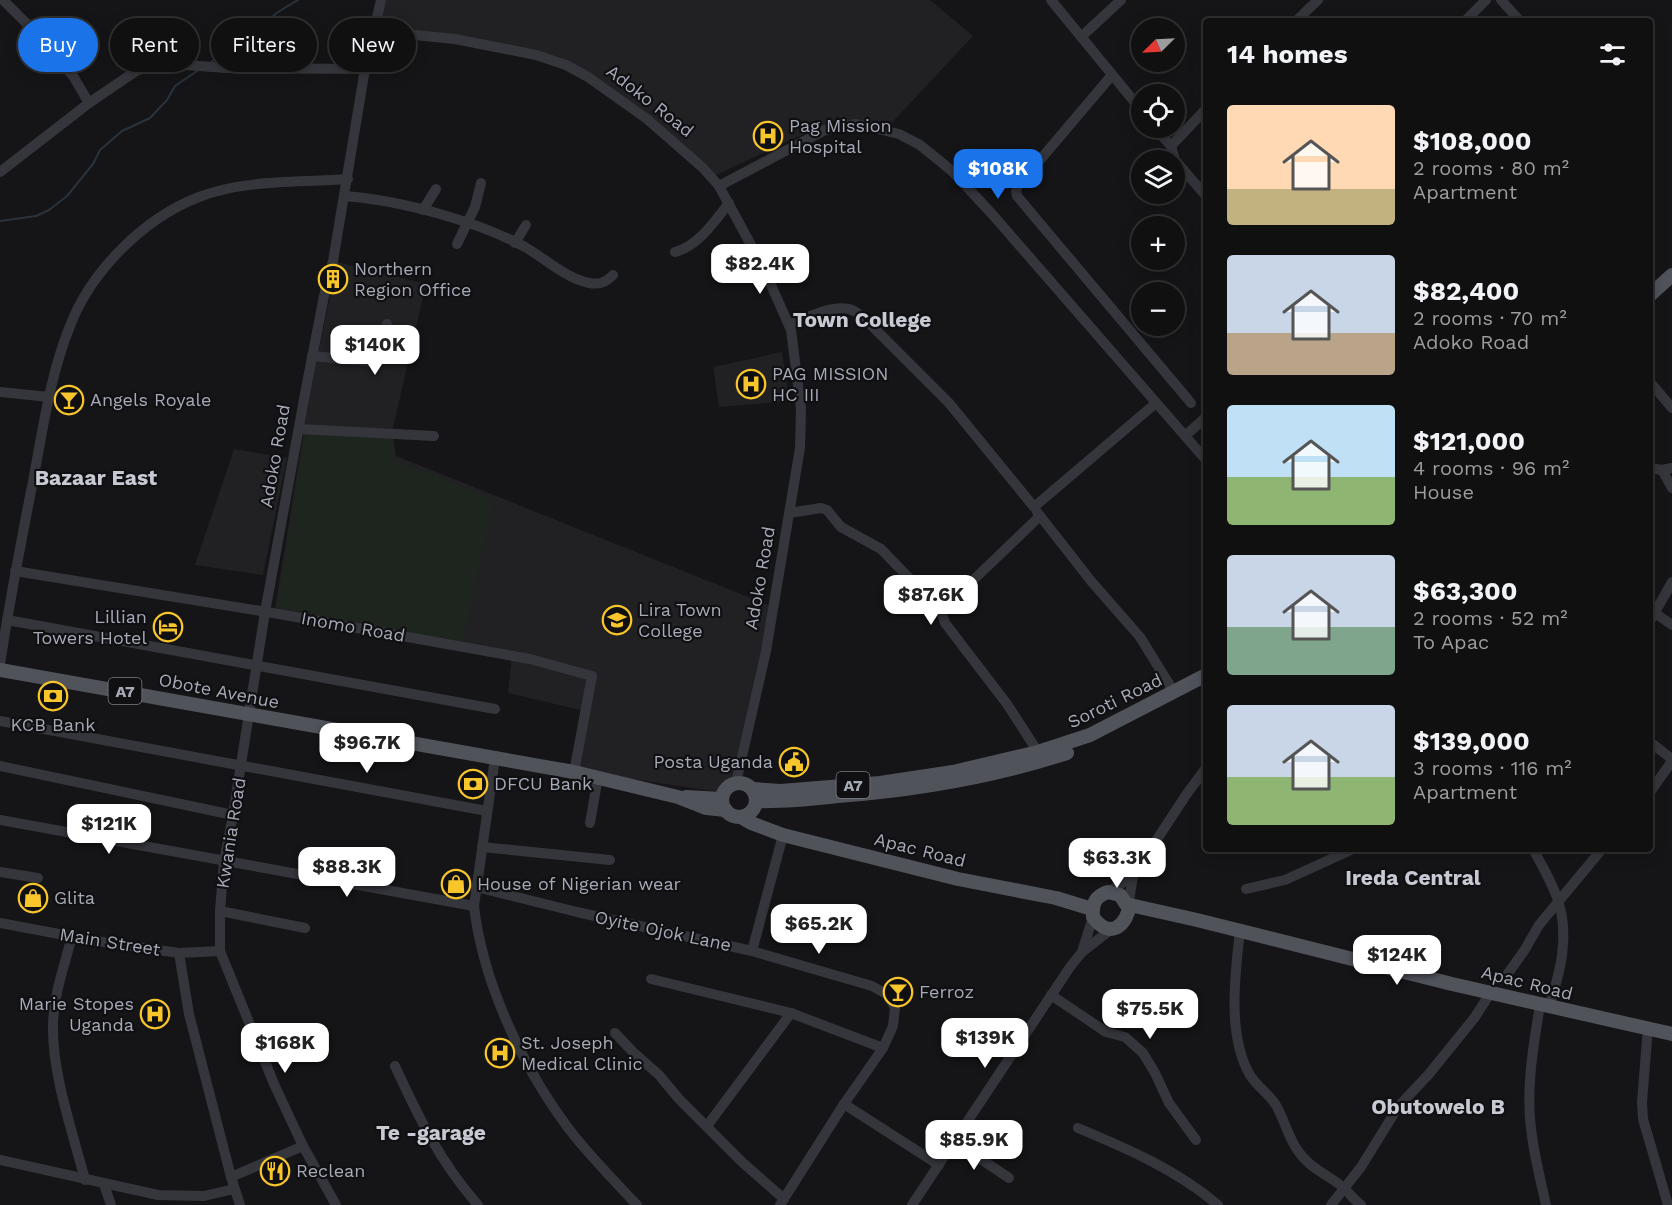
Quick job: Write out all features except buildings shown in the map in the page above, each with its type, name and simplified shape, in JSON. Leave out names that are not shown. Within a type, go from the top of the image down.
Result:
[{"type":"main road","points":[[1653,292],[1672,275]]},
{"type":"main road","name":"Obote Avenue","points":[[0,670],[574,772],[678,797],[724,805]]},
{"type":"main road","name":"Soroti Road","points":[[1039,757],[1090,735],[1203,677]]},
{"type":"main road","name":"Soroti Road","points":[[1039,757],[1093,743],[1203,686]]},
{"type":"main road","name":"A7","points":[[736,783],[742,783],[754,795],[954,777],[1039,757]]},
{"type":"main road","points":[[724,805],[726,789],[736,783]]},
{"type":"main road","points":[[741,817],[752,811],[754,795]]},
{"type":"main road","name":"A7","points":[[724,805],[730,814],[741,817]]},
{"type":"main road","name":"Apac Road","points":[[741,817],[783,835],[958,879],[1056,898],[1092,913]]},
{"type":"main road","points":[[1108,892],[1120,895],[1129,906],[1124,923],[1113,928],[1101,926],[1092,913],[1097,898],[1108,892]]},
{"type":"main road","name":"Apac Road","points":[[1129,906],[1544,1006],[1672,1034]]},
{"type":"street","points":[[3,0],[47,44],[73,76],[88,103]]},
{"type":"street","points":[[377,18],[381,0]]},
{"type":"street","points":[[1051,0],[1131,98]]},
{"type":"street","points":[[1081,37],[1121,0]]},
{"type":"street","points":[[1299,18],[1318,0]]},
{"type":"street","points":[[1468,18],[1486,0]]},
{"type":"street","points":[[1501,0],[1517,18]]},
{"type":"street","name":"Adoko Road","points":[[416,35],[455,39],[536,55],[566,65],[588,77],[647,119],[687,153],[719,186],[755,250],[789,325],[801,409],[800,448],[766,651],[736,783]]},
{"type":"street","points":[[0,172],[88,103],[136,71],[160,63],[226,68],[329,69]]},
{"type":"street","name":"Adoko Road","points":[[249,716],[298,429],[345,196],[365,72]]},
{"type":"street","points":[[1112,75],[1018,186],[1017,196],[1191,404]]},
{"type":"street","points":[[1171,146],[1203,112]]},
{"type":"street","points":[[719,186],[825,130],[856,124],[899,134],[920,145],[952,171],[1203,457]]},
{"type":"street","points":[[1164,138],[1171,146],[1175,160],[1203,193]]},
{"type":"street","points":[[0,665],[15,571],[49,397],[69,326],[80,305],[113,259],[152,223],[197,198],[236,187],[348,179]]},
{"type":"street","points":[[457,244],[475,207],[481,183]]},
{"type":"street","points":[[423,210],[436,189]]},
{"type":"street","points":[[345,196],[363,197],[423,210],[467,224],[515,243],[576,279],[598,284],[614,275]]},
{"type":"street","points":[[675,252],[690,247],[729,202]]},
{"type":"street","points":[[515,243],[526,225]]},
{"type":"street","points":[[789,325],[818,313],[839,309],[853,310],[866,320],[949,403],[1091,581],[1140,637],[1174,692]]},
{"type":"street","points":[[312,356],[376,362],[384,355],[387,324]]},
{"type":"street","points":[[1653,386],[1672,408]]},
{"type":"street","points":[[0,392],[49,397]]},
{"type":"street","points":[[941,611],[1037,511],[1156,403]]},
{"type":"street","points":[[1185,436],[1203,420]]},
{"type":"street","points":[[298,429],[434,436]]},
{"type":"street","points":[[1667,469],[1672,488]]},
{"type":"street","points":[[789,513],[821,508],[827,510],[841,527],[881,549],[941,611],[945,623],[1007,704],[1039,757]]},
{"type":"street","name":"Inomo Road","points":[[15,571],[530,659],[592,676],[574,772]]},
{"type":"street","points":[[1672,582],[1653,617],[1672,625]]},
{"type":"street","points":[[7,620],[495,709]]},
{"type":"street","name":"Kwania Road","points":[[220,951],[224,862],[249,716]]},
{"type":"street","points":[[0,721],[487,811]]},
{"type":"street","points":[[1653,744],[1672,760],[1653,788]]},
{"type":"street","points":[[495,758],[474,906],[477,929],[486,963],[507,1019],[544,1093],[576,1139],[638,1205]]},
{"type":"street","points":[[0,766],[233,815]]},
{"type":"street","points":[[1108,892],[1133,876],[1203,772]]},
{"type":"street","points":[[590,823],[598,777]]},
{"type":"street","points":[[0,820],[474,906]]},
{"type":"street","points":[[752,951],[783,835]]},
{"type":"street","points":[[483,847],[610,860]]},
{"type":"street","points":[[1245,889],[1284,880],[1346,852]]},
{"type":"street","points":[[1534,852],[1558,901],[1564,949],[1559,977],[1544,1006],[1530,1068],[1532,1135],[1546,1205]]},
{"type":"street","points":[[1504,979],[1524,951],[1534,931],[1599,852]]},
{"type":"street","points":[[0,872],[38,878]]},
{"type":"street","points":[[1129,906],[1133,876]]},
{"type":"street","name":"Oyite Ojok Lane","points":[[476,887],[752,951],[872,986],[888,995],[895,1008],[893,1026],[883,1048],[844,1104],[782,1202]]},
{"type":"street","points":[[220,911],[305,928]]},
{"type":"street","points":[[1082,952],[1092,913]]},
{"type":"street","name":"Main Street","points":[[0,923],[178,953],[220,951]]},
{"type":"street","points":[[912,1205],[1082,952],[1113,928]]},
{"type":"street","points":[[1240,931],[1235,994],[1241,1054],[1246,1068],[1275,1103],[1300,1155],[1315,1170],[1345,1189],[1361,1205]]},
{"type":"street","points":[[72,936],[56,1002],[53,1044],[85,1180]]},
{"type":"street","points":[[220,951],[260,1052],[303,1146],[336,1205]]},
{"type":"street","points":[[178,953],[189,1014],[240,1205]]},
{"type":"street","points":[[651,979],[792,1013],[883,1048]]},
{"type":"street","points":[[1331,1205],[1345,1189],[1398,1107],[1429,1074],[1491,992]]},
{"type":"street","points":[[1051,995],[1106,1032],[1125,1037],[1143,1053],[1169,1103],[1196,1140]]},
{"type":"street","points":[[707,1126],[792,1013]]},
{"type":"street","points":[[1648,1027],[1642,1102],[1643,1119],[1668,1205]]},
{"type":"street","points":[[615,1033],[782,1202]]},
{"type":"street","points":[[395,1066],[448,1169],[478,1205]]},
{"type":"street","points":[[844,1104],[939,1165]]},
{"type":"street","points":[[1078,1128],[1140,1155],[1180,1177],[1218,1205]]},
{"type":"street","points":[[954,1140],[1009,1178]]},
{"type":"street","points":[[231,1177],[303,1146]]},
{"type":"street","points":[[0,1160],[149,1194],[179,1197],[204,1196],[234,1189]]},
{"type":"street","points":[[104,1184],[111,1205]]},
{"type":"shaded area","points":[[382,0],[930,0],[973,36],[886,129],[835,121],[712,177],[646,120],[566,68],[487,45],[416,37],[416,18],[379,18]]},
{"type":"shaded area","points":[[337,262],[426,284],[392,432],[396,456],[771,606],[730,787],[719,792],[577,771],[585,711],[508,693],[512,655],[275,608],[310,394]]},
{"type":"shaded area","name":"PAG MISSION HC III","points":[[782,352],[789,401],[719,407],[713,367]]},
{"type":"shaded area","points":[[305,431],[392,436],[395,460],[494,499],[462,644],[277,607]]},
{"type":"shaded area","points":[[234,449],[287,458],[263,575],[195,565]]},
{"type":"waterway","points":[[271,18],[298,0]]},
{"type":"waterway","points":[[0,221],[36,216],[49,210],[67,196],[93,164],[100,150],[122,131],[150,118],[167,100],[175,86],[196,72]]},
{"type":"place","name":"Pag Mission Hospital","points":[[768,136]]},
{"type":"place","name":"Northern Region Office","points":[[333,279]]},
{"type":"place","name":"PAG MISSION HC III","points":[[751,384]]},
{"type":"place","name":"Angels Royale","points":[[69,400]]},
{"type":"place","name":"Lira Town College","points":[[617,620]]},
{"type":"place","name":"Lillian Towers Hotel","points":[[168,627]]},
{"type":"place","name":"KCB Bank","points":[[53,696]]},
{"type":"place","name":"Posta Uganda","points":[[794,762]]},
{"type":"place","name":"DFCU Bank","points":[[473,784]]},
{"type":"place","name":"House of Nigerian wear","points":[[456,884]]},
{"type":"place","name":"Glita","points":[[33,898]]},
{"type":"place","name":"Ferroz","points":[[898,992]]},
{"type":"place","name":"Marie Stopes Uganda","points":[[155,1014]]},
{"type":"place","name":"St. Joseph Medical Clinic","points":[[500,1053]]},
{"type":"place","name":"Reclean","points":[[275,1171]]},
{"type":"district","name":"Town College","points":[[862,320]]},
{"type":"district","name":"Bazaar East","points":[[96,478]]},
{"type":"district","name":"Ireda Central","points":[[1413,878]]},
{"type":"district","name":"Obutowelo B","points":[[1438,1107]]},
{"type":"district","name":"Te -garage","points":[[431,1133]]}]
